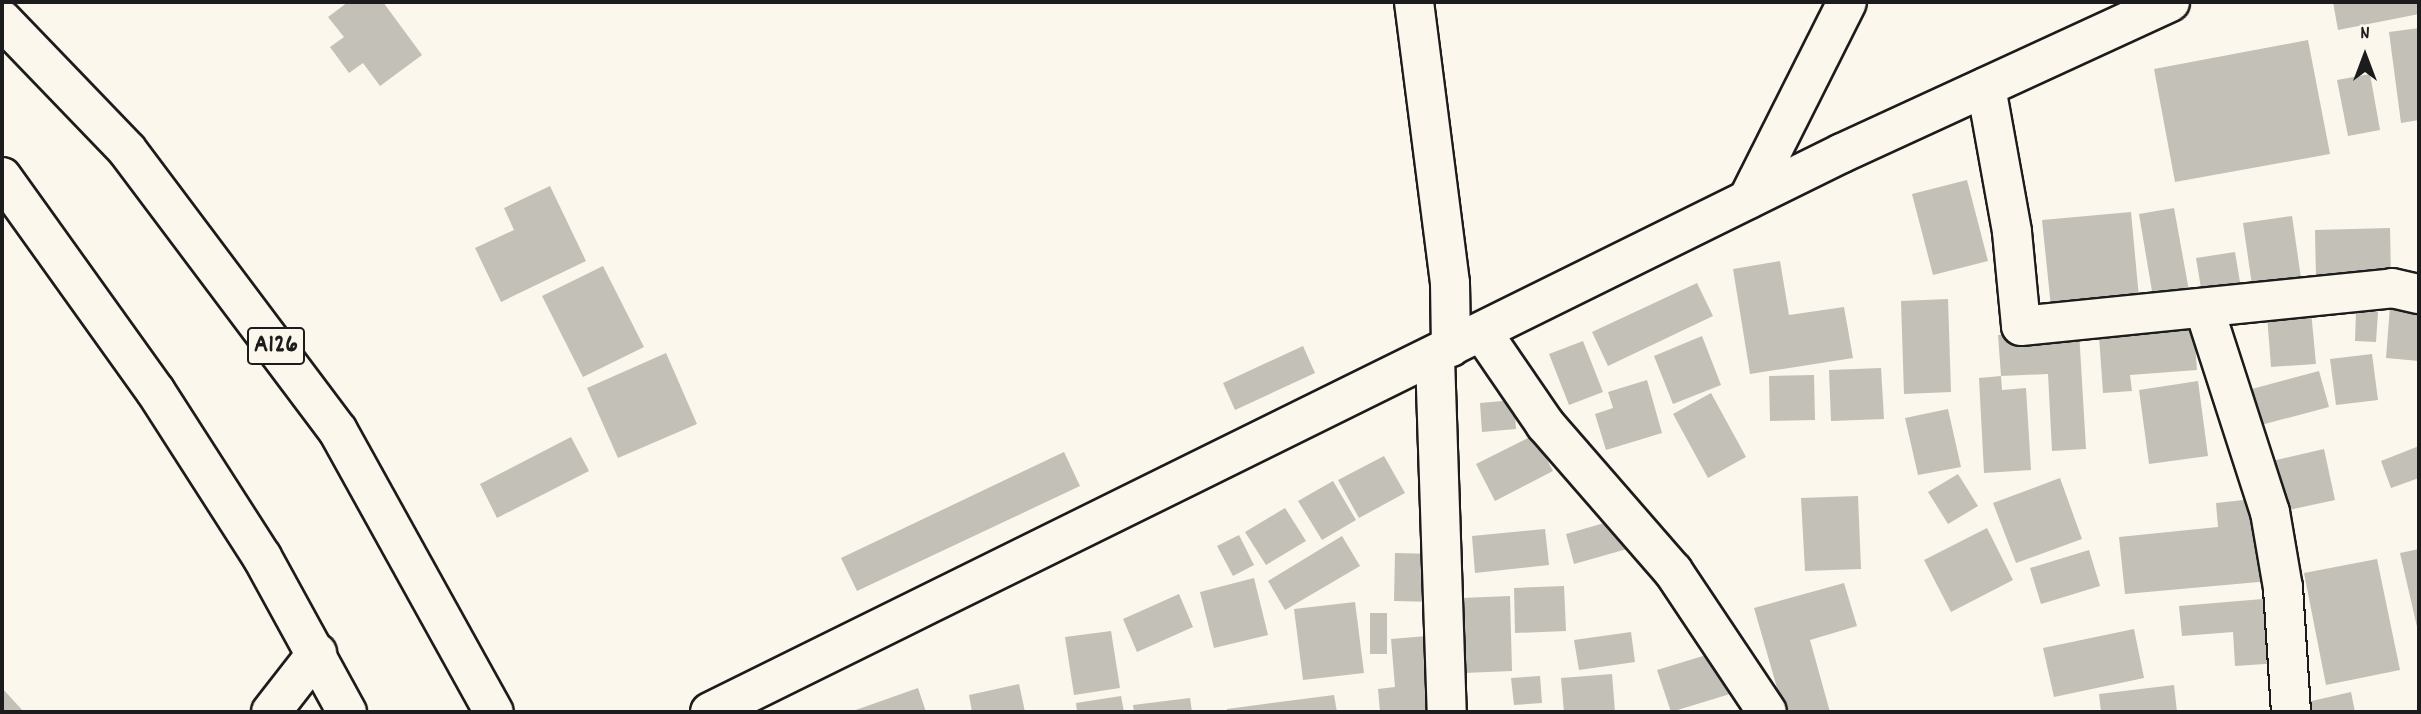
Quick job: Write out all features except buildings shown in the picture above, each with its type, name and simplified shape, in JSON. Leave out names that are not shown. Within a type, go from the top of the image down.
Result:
[{"type":"main road","points":[[1414,2],[1456,346],[1447,712]]},
{"type":"main road","points":[[1748,199],[1847,2]]},
{"type":"main road","points":[[710,712],[1456,346],[1748,199],[2170,2]]},
{"type":"main road","name":"A126","points":[[2,19],[127,150],[338,431],[494,712]]},
{"type":"main road","points":[[1986,87],[2012,232],[2021,326],[2392,288],[2419,294]]},
{"type":"main road","points":[[2,177],[156,392],[317,653],[347,712]]},
{"type":"main road","points":[[2204,308],[2270,512],[2283,588],[2291,712]]},
{"type":"main road","points":[[1456,346],[1545,424],[1673,571],[1767,712]]},
{"type":"main road","points":[[271,712],[317,653]]}]
